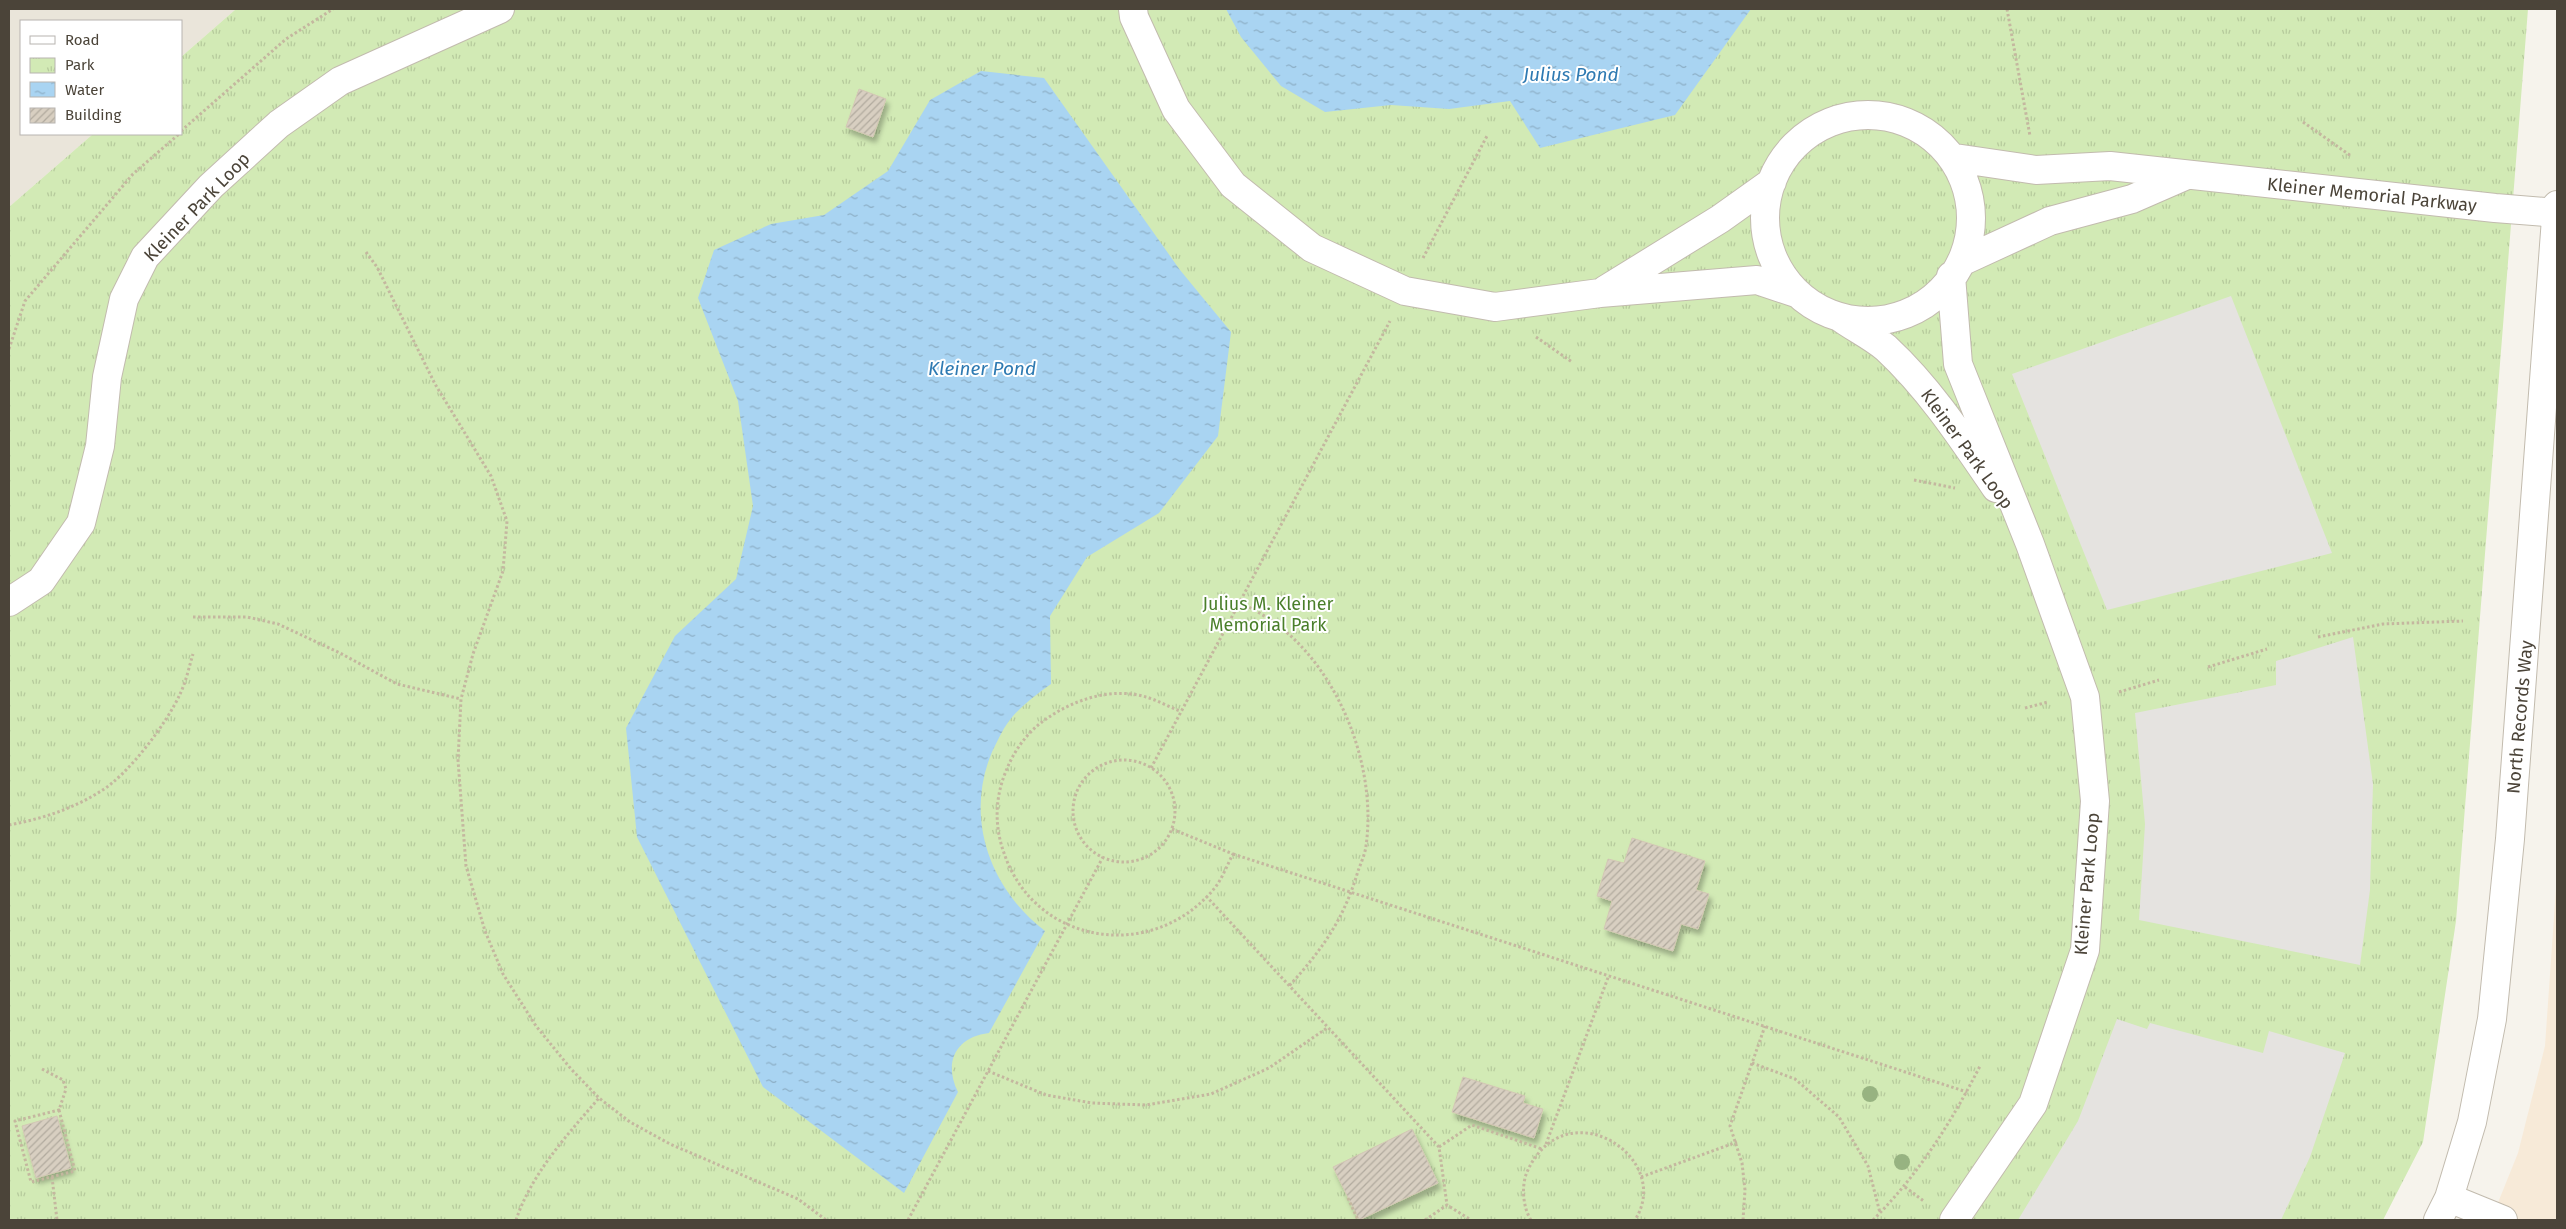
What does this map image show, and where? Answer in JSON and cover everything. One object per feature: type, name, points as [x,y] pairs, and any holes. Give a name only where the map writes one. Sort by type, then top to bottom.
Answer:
[{"type":"street","name":"Kleiner Park Loop","points":[[9,602],[41,581],[81,523],[100,446],[107,377],[124,299],[146,257],[238,161],[279,124],[332,86],[416,45],[500,9]]},
{"type":"street","points":[[1133,9],[1134,17],[1176,109],[1233,185],[1312,248],[1405,291],[1495,307],[1600,293],[1757,280],[1796,293]]},
{"type":"street","points":[[1796,293],[1767,247],[1764,202],[1782,157],[1820,125],[1866,114],[1914,124],[1955,158],[1972,200],[1968,250],[1939,294],[1914,311],[1888,321],[1840,317]]},
{"type":"street","name":"Kleiner Memorial Parkway","points":[[1955,158],[2036,170],[2110,166],[2495,208],[2557,213]]},
{"type":"street","points":[[1956,269],[2050,221],[2132,199],[2188,174]]},
{"type":"street","points":[[1600,293],[1713,224],[1772,182]]},
{"type":"street","name":"North Records Way","points":[[2443,1209],[2472,1122],[2492,1019],[2512,810],[2557,205]]},
{"type":"street","name":"Kleiner Park Loop","points":[[1954,1220],[2033,1104],[2084,950],[2095,802],[2085,696],[2030,544],[1958,364],[1956,269]]},
{"type":"street","name":"Kleiner Park Loop","points":[[1796,293],[1840,317],[1884,347],[1922,385],[1955,427],[2022,527]]},
{"type":"street","points":[[2443,1209],[2503,1220]]},
{"type":"path","points":[[182,131],[286,39],[333,9]]},
{"type":"path","points":[[2007,9],[2031,137]]},
{"type":"path","points":[[2303,122],[2354,158]]},
{"type":"path","points":[[1420,263],[1488,134]]},
{"type":"path","points":[[9,349],[25,301],[133,174],[178,135]]},
{"type":"path","points":[[366,252],[377,267],[435,384],[491,476],[507,521],[504,571],[473,654],[461,699],[458,760],[466,866],[485,931],[503,974],[536,1026],[599,1098],[630,1122],[670,1144],[798,1199],[826,1220]]},
{"type":"path","points":[[1151,768],[1390,320]]},
{"type":"path","points":[[1914,480],[1962,490]]},
{"type":"path","points":[[1241,602],[1280,626],[1311,657],[1339,699],[1358,746],[1366,794],[1366,846],[1352,892],[1337,924],[1318,954],[1288,986]]},
{"type":"path","points":[[194,617],[247,617],[278,624],[340,653],[397,684],[461,699]]},
{"type":"path","points":[[2318,636],[2384,624],[2462,621]]},
{"type":"path","points":[[2208,668],[2267,649]]},
{"type":"path","points":[[9,825],[32,820],[73,806],[103,790],[136,759],[160,728],[180,694],[193,654]]},
{"type":"path","points":[[2115,693],[2159,680]]},
{"type":"path","points":[[1180,711],[1144,696],[1105,694],[1067,705],[1034,726],[1010,758],[998,795],[998,834],[1010,872],[1034,903],[1067,925],[1106,936],[1147,933],[1184,917],[1214,890],[1233,854]]},
{"type":"path","points":[[2025,708],[2048,702]]},
{"type":"path","points":[[1119,760],[1136,761],[1151,768],[1164,779],[1172,794],[1175,812],[1172,829],[1164,843],[1152,854],[1136,861],[1119,862],[1103,858],[1089,848],[1079,835],[1073,819],[1074,803],[1079,787],[1089,774],[1103,765],[1119,760]]},
{"type":"path","points":[[1172,829],[1233,854],[1967,1092]]},
{"type":"path","points":[[908,1220],[1103,858]]},
{"type":"path","points":[[1206,896],[1439,1147],[1446,1205]]},
{"type":"path","points":[[1546,1145],[1609,975]]},
{"type":"path","points":[[1742,1220],[1745,1190],[1742,1163],[1737,1142],[1730,1126],[1765,1026]]},
{"type":"path","points":[[988,1071],[1046,1095],[1092,1103],[1146,1105],[1211,1094],[1269,1068],[1327,1028]]},
{"type":"path","points":[[1752,1063],[1795,1078],[1840,1116],[1868,1166],[1880,1213]]},
{"type":"path","points":[[1873,1220],[1905,1186],[1938,1141],[1980,1066]]},
{"type":"path","points":[[42,1069],[63,1080],[66,1089],[59,1110],[75,1170],[31,1182],[15,1121],[59,1110]]},
{"type":"path","points":[[516,1220],[522,1202],[548,1160],[599,1098]]},
{"type":"path","points":[[1439,1147],[1472,1125],[1542,1149]]},
{"type":"path","points":[[1531,1220],[1524,1197],[1525,1178],[1533,1159],[1546,1145],[1564,1135],[1582,1132],[1602,1135],[1619,1144],[1632,1159],[1641,1177],[1642,1197],[1635,1220]]},
{"type":"path","points":[[1641,1177],[1737,1142]]},
{"type":"path","points":[[52,1177],[56,1220]]},
{"type":"path","points":[[1905,1186],[1927,1204]]},
{"type":"path","points":[[1348,1198],[1358,1220]]},
{"type":"path","points":[[1425,1220],[1446,1205]]},
{"type":"path","points":[[1446,1205],[1471,1220]]},
{"type":"shaded area","points":[[9,9],[236,9],[182,56],[182,20],[20,20],[20,135],[92,135],[9,207]]},
{"type":"shaded area","points":[[2231,296],[2332,553],[2107,610],[2012,374]]},
{"type":"shaded area","points":[[2353,637],[2373,784],[2370,890],[2360,965],[2139,920],[2145,824],[2135,713],[2276,685],[2276,661]]},
{"type":"shaded area","points":[[2557,874],[2557,1220],[2491,1220],[2518,1153],[2545,1046]]},
{"type":"shaded area","points":[[2117,1019],[2147,1029],[2150,1023],[2263,1053],[2269,1031],[2345,1053],[2310,1157],[2281,1220],[2018,1220],[2078,1121]]},
{"type":"green space","name":"Julius M. Kleiner Memorial Park","points":[[236,9],[2528,9],[2456,921],[2423,1142],[2383,1220],[9,1220],[9,207],[92,135],[182,135],[182,56]]},
{"type":"water","name":"Julius Pond","points":[[1226,9],[1751,9],[1675,115],[1540,148],[1510,101],[1449,109],[1391,105],[1325,112],[1281,86],[1241,37]]},
{"type":"water","name":"Kleiner Pond","points":[[981,71],[1044,78],[1180,270],[1231,332],[1218,436],[1159,513],[1087,557],[1050,616],[1051,684],[1013,716],[992,752],[984,777],[981,802],[982,827],[987,850],[997,873],[1010,895],[1026,914],[1045,931],[989,1033],[978,1035],[968,1040],[955,1053],[952,1071],[958,1092],[904,1193],[763,1087],[637,837],[626,728],[675,636],[736,579],[753,506],[738,401],[698,298],[714,250],[771,224],[824,215],[888,171],[930,100]]},
{"type":"building","points":[[859,89],[886,99],[873,137],[846,127]]},
{"type":"building","points":[[1632,838],[1705,861],[1696,890],[1709,894],[1698,929],[1681,924],[1673,951],[1604,929],[1612,901],[1597,896],[1608,859],[1624,863]]},
{"type":"building","points":[[1463,1077],[1525,1096],[1523,1103],[1543,1109],[1534,1138],[1452,1112]]},
{"type":"building","points":[[57,1116],[71,1168],[36,1178],[22,1126]]},
{"type":"building","points":[[1412,1129],[1438,1183],[1359,1220],[1333,1167]]}]
